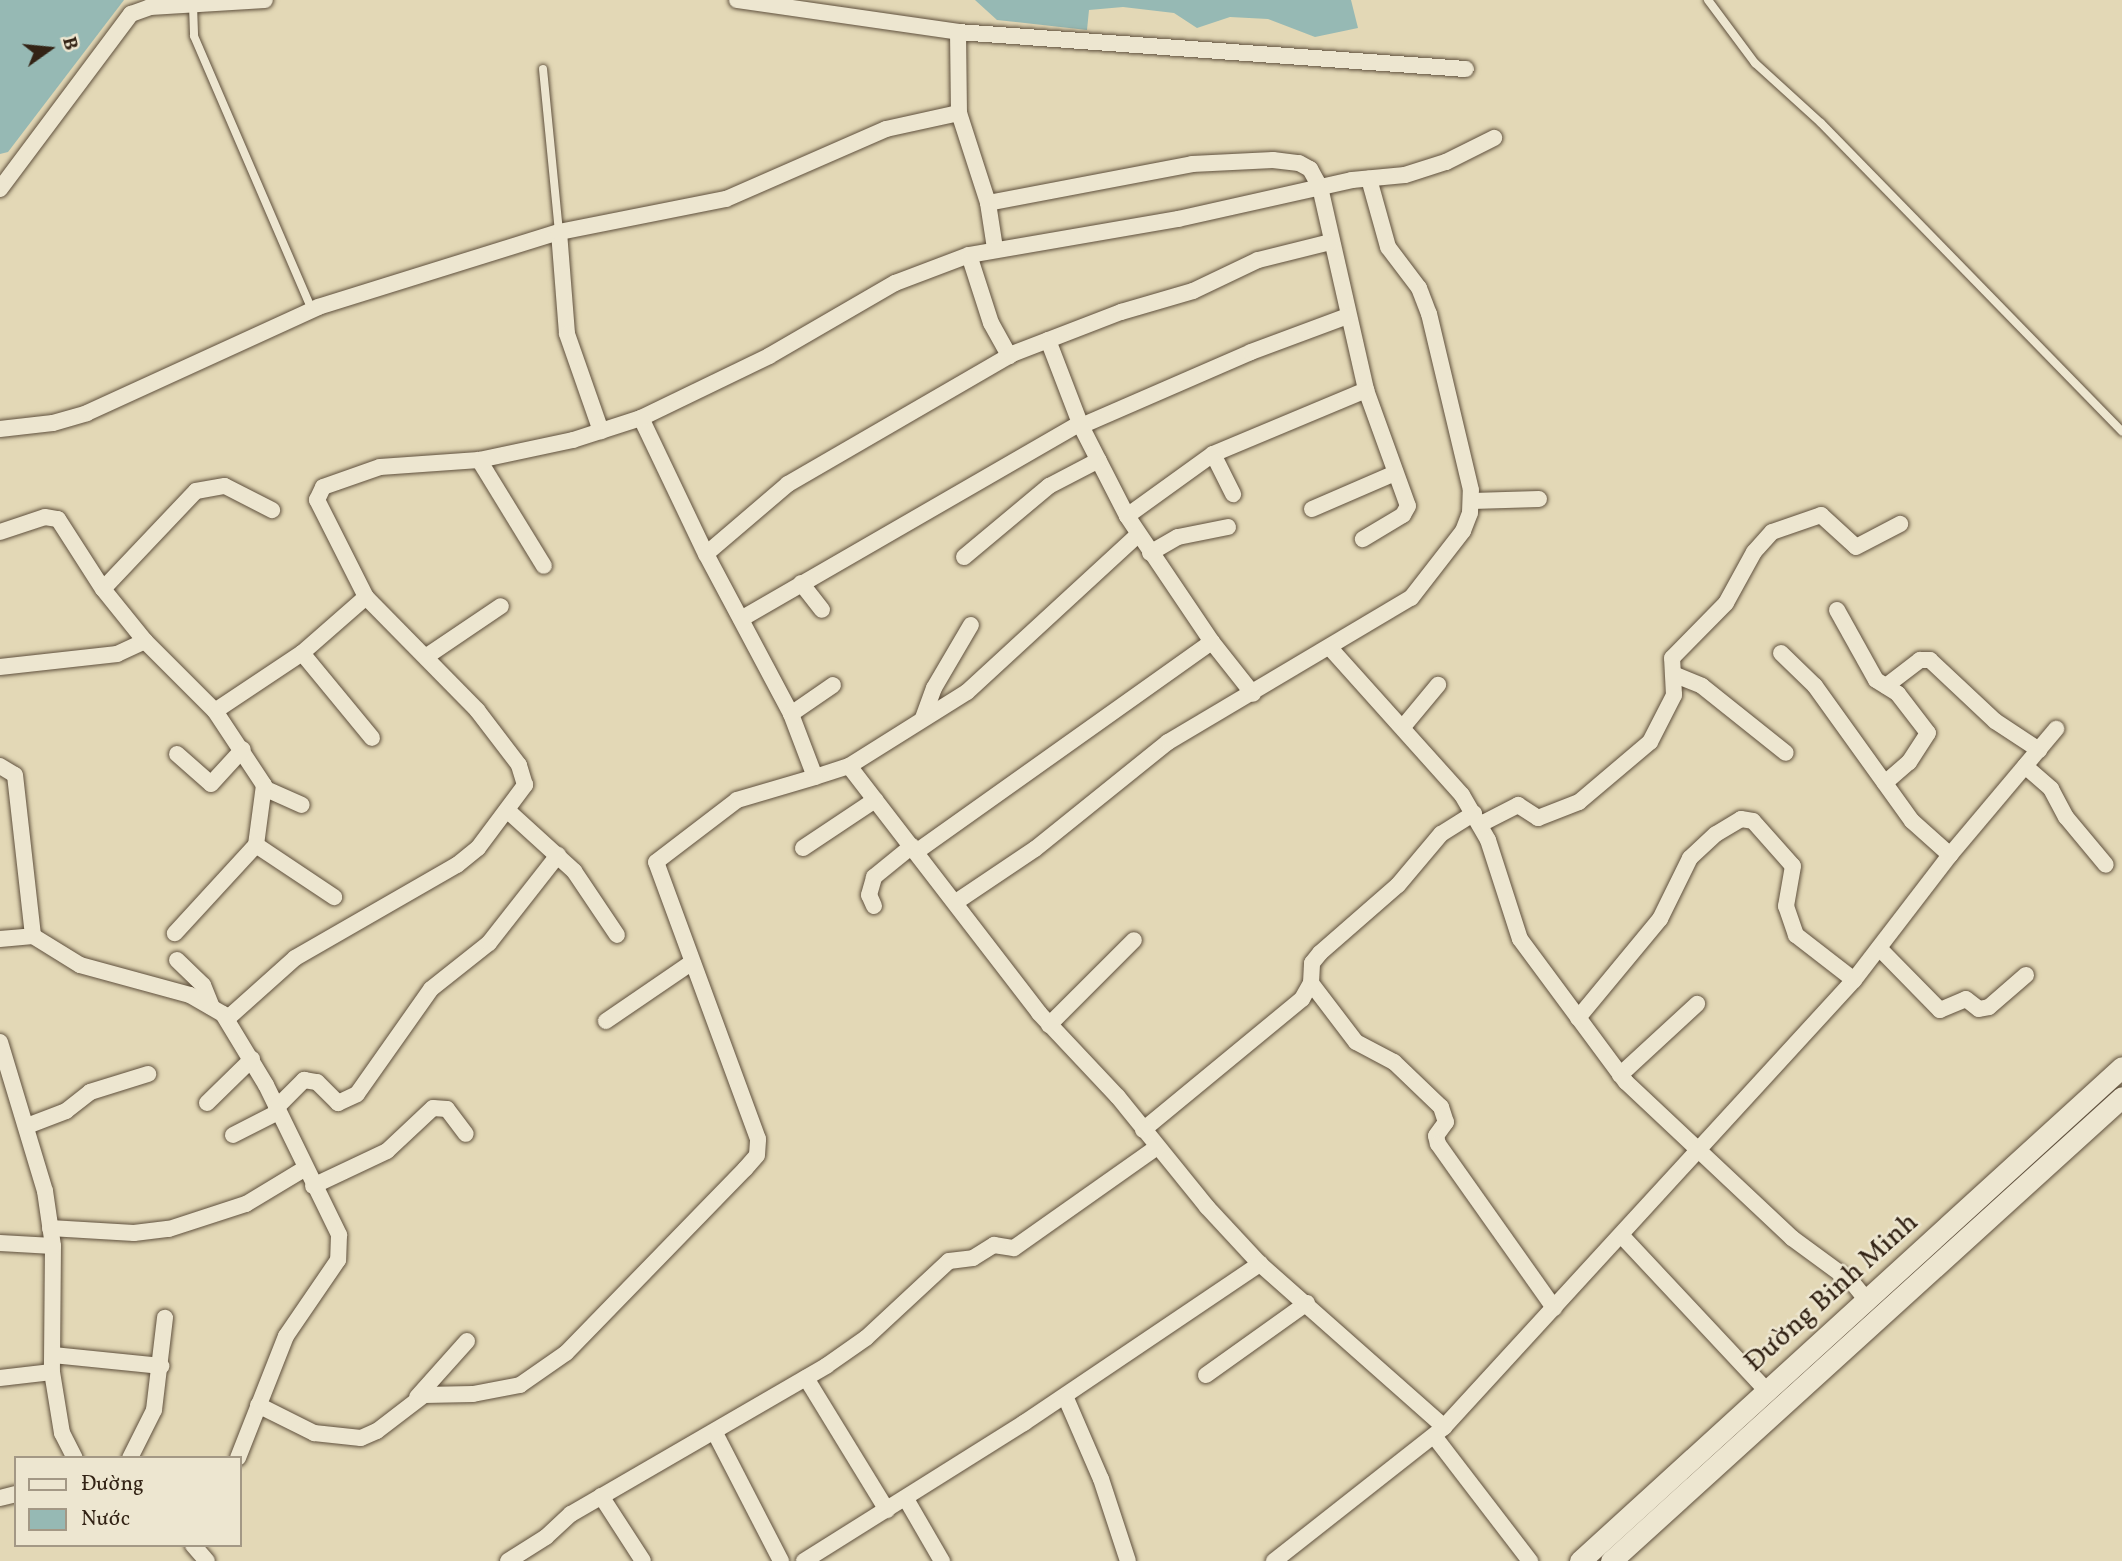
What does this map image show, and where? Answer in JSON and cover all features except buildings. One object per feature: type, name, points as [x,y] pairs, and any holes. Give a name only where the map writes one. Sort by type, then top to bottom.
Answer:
[{"type":"main road","name":"Đường Binh Minh","points":[[1614,1560],[1844,1333],[1866,1299],[2122,1067]]},
{"type":"main road","name":"Đường Binh Minh","points":[[1580,1561],[1766,1390],[1844,1333],[2122,1097]]},
{"type":"street","points":[[0,189],[131,14],[150,7],[265,0]]},
{"type":"street","points":[[737,0],[958,32],[1466,69]]},
{"type":"street","points":[[958,32],[960,113],[988,203],[995,248]]},
{"type":"street","points":[[0,429],[53,424],[87,413],[312,310],[559,232],[726,199],[886,129],[960,113]]},
{"type":"street","points":[[228,1018],[295,958],[457,865],[478,848],[525,785],[519,765],[427,656],[366,597],[317,500],[323,487],[380,467],[479,460],[601,431],[641,418],[769,356],[895,283],[969,254],[1178,219],[1320,187],[1423,171],[1494,138]]},
{"type":"street","points":[[988,203],[1192,164],[1299,163],[1310,169],[1320,187],[1330,242],[1366,390],[1407,510],[1363,539]]},
{"type":"street","points":[[956,902],[1035,849],[1168,742],[1331,649],[1418,592],[1463,531],[1472,501],[1429,314],[1419,288],[1388,247],[1369,179]]},
{"type":"street","points":[[559,232],[567,334],[601,431]]},
{"type":"street","points":[[706,554],[788,484],[1009,356],[1121,312],[1193,291],[1258,260],[1330,242]]},
{"type":"street","points":[[969,254],[991,323],[1009,356]]},
{"type":"street","points":[[741,619],[1081,424],[1251,352],[1348,316]]},
{"type":"street","points":[[1048,340],[1081,424],[1127,516],[1212,642],[1252,694]]},
{"type":"street","points":[[1127,516],[1213,454],[1366,390]]},
{"type":"street","points":[[641,418],[706,554],[791,714],[815,777]]},
{"type":"street","points":[[1213,454],[1233,494]]},
{"type":"street","points":[[479,460],[544,566]]},
{"type":"street","points":[[964,557],[1049,486],[1099,460]]},
{"type":"street","points":[[1312,509],[1395,473]]},
{"type":"street","points":[[103,589],[196,491],[225,486],[272,510]]},
{"type":"street","points":[[1472,501],[1539,499]]},
{"type":"street","points":[[1143,1130],[1282,1018],[1311,983],[1312,963],[1320,953],[1398,885],[1441,834],[1477,818],[1518,805],[1533,817],[1544,818],[1579,802],[1609,779],[1657,731],[1674,695],[1676,652],[1726,603],[1754,552],[1772,532],[1821,515],[1856,547],[1900,524]]},
{"type":"street","points":[[0,532],[45,517],[58,519],[103,589],[145,641],[215,711],[243,749],[266,789],[302,805]]},
{"type":"street","points":[[1150,553],[1178,537],[1228,527]]},
{"type":"street","points":[[416,1397],[491,1392],[537,1376],[565,1353],[757,1156],[758,1139],[657,874],[657,858],[737,800],[849,766],[967,692],[1139,535]]},
{"type":"street","points":[[801,583],[822,610]]},
{"type":"street","points":[[215,711],[302,653],[366,597]]},
{"type":"street","points":[[427,656],[501,606]]},
{"type":"street","points":[[1837,610],[1876,680],[1886,686],[1928,733],[1909,762],[1885,783]]},
{"type":"street","points":[[923,718],[934,688],[971,625]]},
{"type":"street","points":[[0,667],[117,654],[145,641]]},
{"type":"street","points":[[874,906],[869,895],[874,877],[1212,642]]},
{"type":"street","points":[[1331,649],[1403,727],[1477,818],[1520,939],[1620,1075],[1697,1153],[1866,1299]]},
{"type":"street","points":[[302,653],[372,738]]},
{"type":"street","points":[[1781,653],[1815,686],[1912,821],[1950,855]]},
{"type":"street","points":[[1886,686],[1920,660],[1930,660],[1996,721],[2039,750]]},
{"type":"street","points":[[1673,674],[1702,686],[1786,753]]},
{"type":"street","points":[[791,714],[832,685]]},
{"type":"street","points":[[1403,727],[1438,685]]},
{"type":"street","points":[[1274,1561],[1439,1432],[1854,980],[1950,855],[2056,729]]},
{"type":"street","points":[[177,754],[211,784],[243,749]]},
{"type":"street","points":[[0,766],[15,775],[33,936]]},
{"type":"street","points":[[849,766],[1049,1025],[1260,1264],[1307,1303],[1439,1432],[1530,1561]]},
{"type":"street","points":[[2025,766],[2051,789],[2066,817],[2106,865]]},
{"type":"street","points":[[175,933],[257,842],[266,789]]},
{"type":"street","points":[[803,848],[875,800]]},
{"type":"street","points":[[507,810],[558,855],[583,883],[617,935]]},
{"type":"street","points":[[1578,1018],[1660,919],[1690,858],[1716,834],[1741,819],[1753,821],[1793,866],[1786,906],[1796,935],[1854,980]]},
{"type":"street","points":[[257,842],[290,860]]},
{"type":"street","points":[[257,842],[334,897]]},
{"type":"street","points":[[233,1135],[277,1110],[304,1080],[317,1082],[338,1103],[357,1094],[431,989],[489,943],[558,855]]},
{"type":"street","points":[[0,939],[33,936],[80,965],[190,995],[228,1018],[339,1235],[338,1260],[286,1336],[239,1456]]},
{"type":"street","points":[[1049,1025],[1134,940]]},
{"type":"street","points":[[1879,947],[1940,1010],[1966,999],[1979,1009],[1989,1007],[2026,975]]},
{"type":"street","points":[[177,960],[203,985],[212,1007]]},
{"type":"street","points":[[606,1021],[691,963]]},
{"type":"street","points":[[1311,983],[1356,1042],[1394,1062],[1441,1107],[1446,1122],[1436,1136],[1438,1144],[1554,1308]]},
{"type":"street","points":[[1620,1075],[1697,1004]]},
{"type":"street","points":[[0,1042],[27,1126],[50,1228],[53,1246],[52,1363],[62,1433],[74,1456]]},
{"type":"street","points":[[207,1103],[251,1059]]},
{"type":"street","points":[[27,1126],[66,1111],[90,1092],[148,1074]]},
{"type":"street","points":[[313,1186],[387,1152],[433,1108],[447,1109],[466,1134]]},
{"type":"street","points":[[508,1561],[601,1496],[715,1433],[866,1338],[949,1261],[973,1258],[994,1245],[1014,1248],[1157,1147]]},
{"type":"street","points":[[50,1228],[134,1233],[169,1229],[246,1204],[303,1169]]},
{"type":"street","points":[[1621,1234],[1766,1390]]},
{"type":"street","points":[[0,1243],[53,1246]]},
{"type":"street","points":[[804,1561],[1065,1396],[1260,1264]]},
{"type":"street","points":[[1206,1375],[1307,1303]]},
{"type":"street","points":[[131,1456],[154,1410],[161,1366],[164,1318]]},
{"type":"street","points":[[258,1405],[314,1433],[362,1438],[377,1431],[416,1397],[467,1341]]},
{"type":"street","points":[[0,1378],[52,1363],[161,1366]]},
{"type":"street","points":[[806,1378],[887,1510]]},
{"type":"street","points":[[1065,1396],[1091,1455],[1128,1561]]},
{"type":"street","points":[[715,1433],[781,1561]]},
{"type":"street","points":[[601,1496],[643,1561]]},
{"type":"street","points":[[906,1499],[942,1561]]},
{"type":"street","points":[[195,1547],[209,1561]]},
{"type":"lane","points":[[1708,0],[1755,63],[1821,123],[2122,431]]},
{"type":"lane","points":[[193,5],[194,36],[312,310]]},
{"type":"lane","points":[[543,69],[559,232]]},
{"type":"water","points":[[0,0],[124,0],[8,152],[0,154]]},
{"type":"water","points":[[975,0],[1351,0],[1358,28],[1315,37],[1268,19],[1230,17],[1197,28],[1174,13],[1123,7],[1089,10],[1087,30],[997,20]]}]
